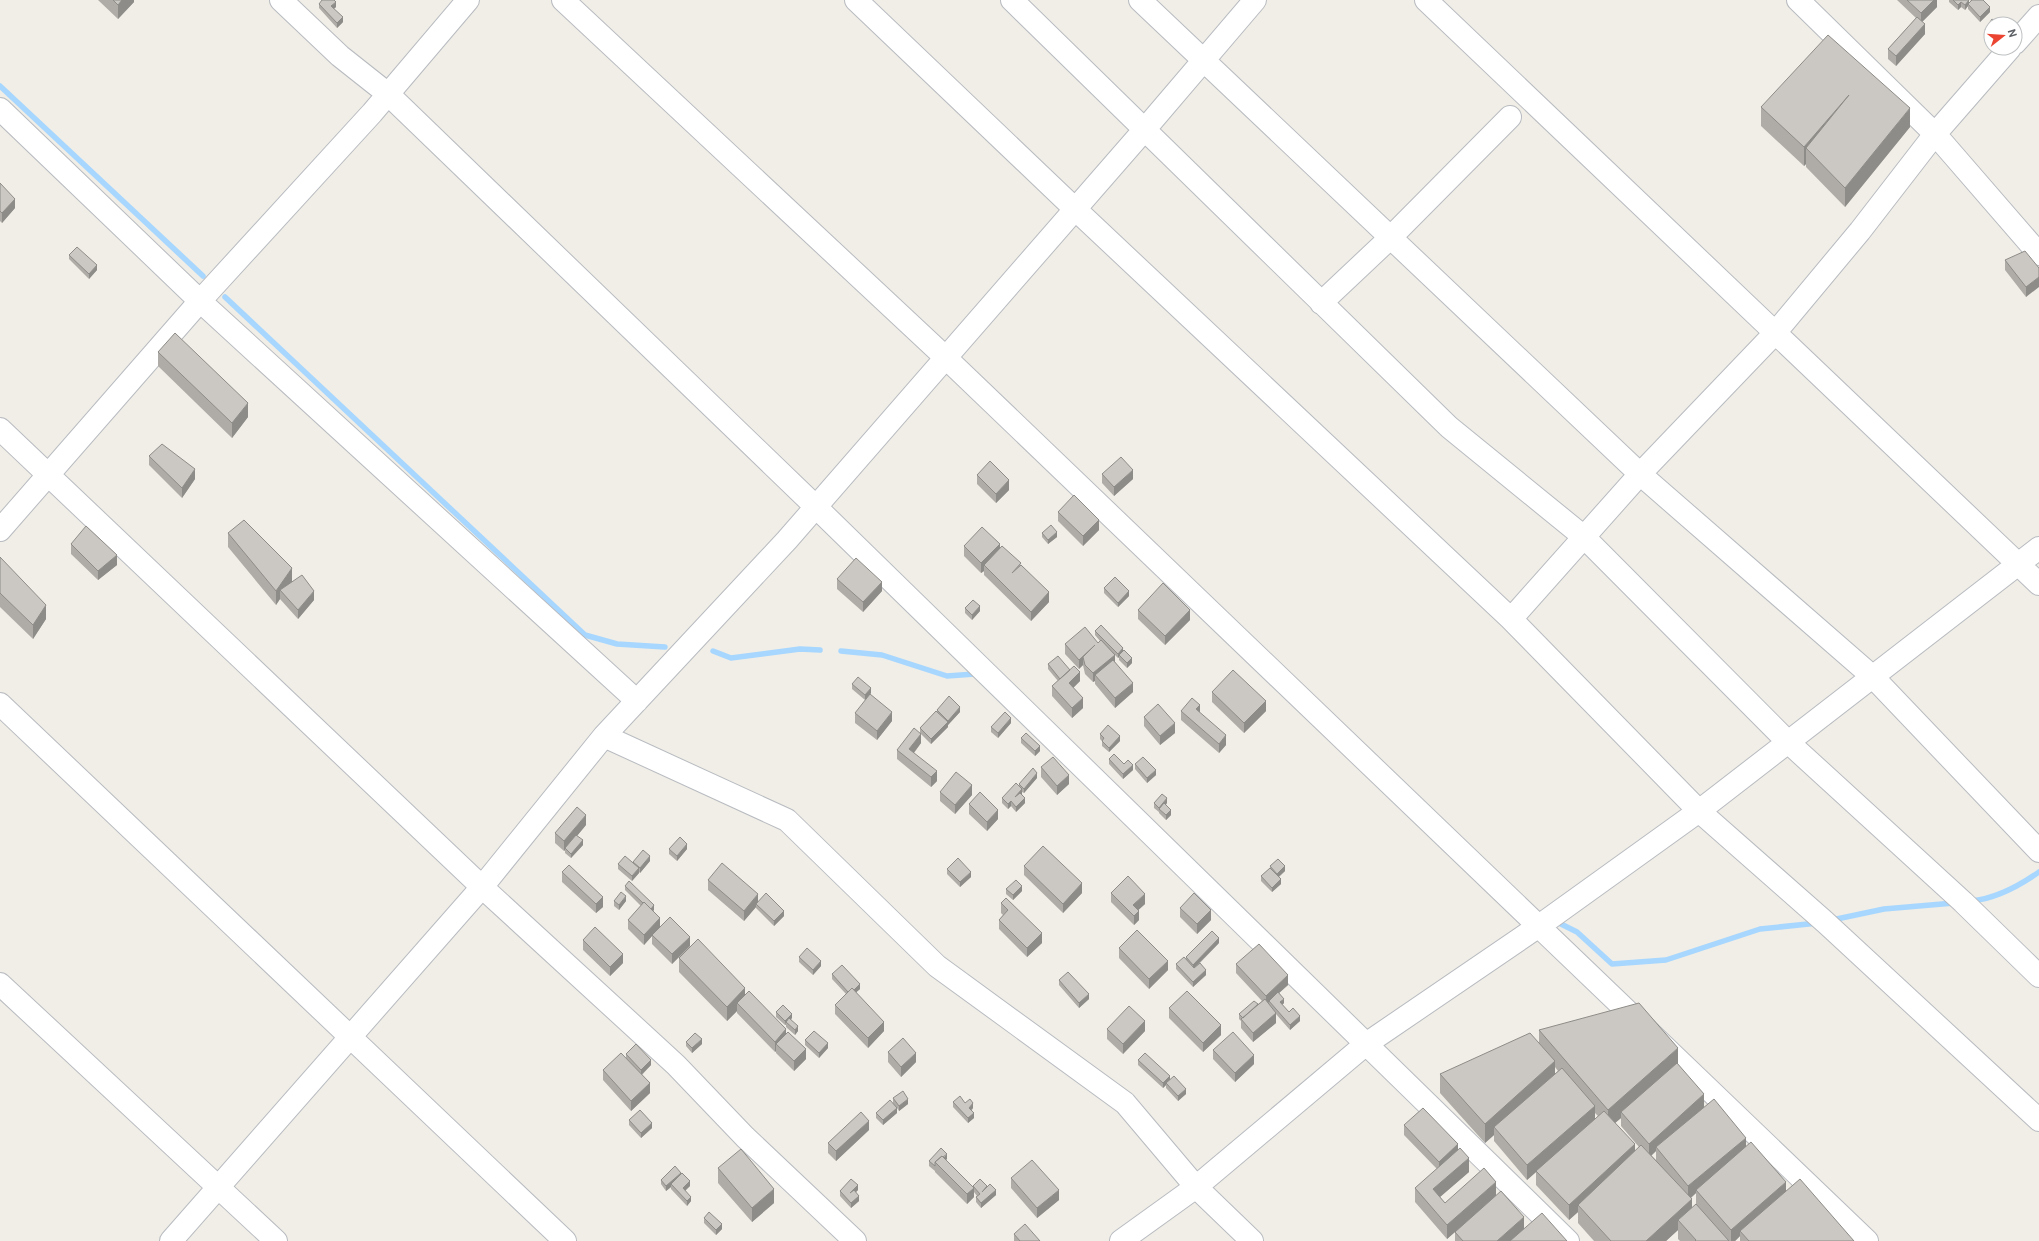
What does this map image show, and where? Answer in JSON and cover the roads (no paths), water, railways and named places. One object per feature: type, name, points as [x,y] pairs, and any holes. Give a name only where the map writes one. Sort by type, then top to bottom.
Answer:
[{"type":"street","points":[[281,0],[340,56],[388,94],[816,507],[1568,1241]]},
{"type":"street","points":[[0,530],[200,301],[388,94],[468,0]]},
{"type":"street","points":[[562,0],[946,357],[1867,1241]]},
{"type":"street","points":[[856,0],[1074,208],[1511,619],[1699,811],[1825,922],[2039,1120]]},
{"type":"street","points":[[1012,0],[1145,128],[1321,303],[1449,427],[1584,537],[1788,742],[1963,902],[2039,976]]},
{"type":"street","points":[[1140,0],[1640,474],[1873,677],[2039,851]]},
{"type":"street","points":[[171,1241],[482,887],[604,736],[816,507],[1255,0]]},
{"type":"street","points":[[1426,0],[2039,584]]},
{"type":"street","points":[[1798,0],[1935,134],[2039,254]]},
{"type":"street","points":[[2023,34],[2039,16]]},
{"type":"street","points":[[1511,619],[1640,474],[1775,333],[1860,231],[1935,134],[2003,56]]},
{"type":"street","points":[[0,109],[200,301],[637,701]]},
{"type":"street","points":[[1321,303],[1390,238],[1510,117]]},
{"type":"street","points":[[0,429],[482,887],[676,1065],[745,1137],[855,1241]]},
{"type":"street","points":[[1121,1241],[1196,1187],[1366,1044],[1539,926],[1699,811],[2039,548]]},
{"type":"street","points":[[0,704],[565,1241]]},
{"type":"street","points":[[604,736],[787,820],[937,966],[1125,1103],[1196,1187],[1252,1241]]},
{"type":"street","points":[[0,984],[276,1241]]},
{"type":"waterway","points":[[0,86],[203,276]]},
{"type":"waterway","points":[[225,297],[585,635],[617,644],[665,647]]},
{"type":"waterway","points":[[713,651],[731,658],[800,649],[820,650]]},
{"type":"waterway","points":[[841,651],[882,655],[947,676],[975,674]]},
{"type":"waterway","points":[[1971,901],[1998,895],[2039,872]]},
{"type":"waterway","points":[[1832,920],[1884,909],[1954,903]]},
{"type":"waterway","points":[[1555,921],[1577,932],[1612,964],[1666,960],[1760,929],[1818,923]]}]
